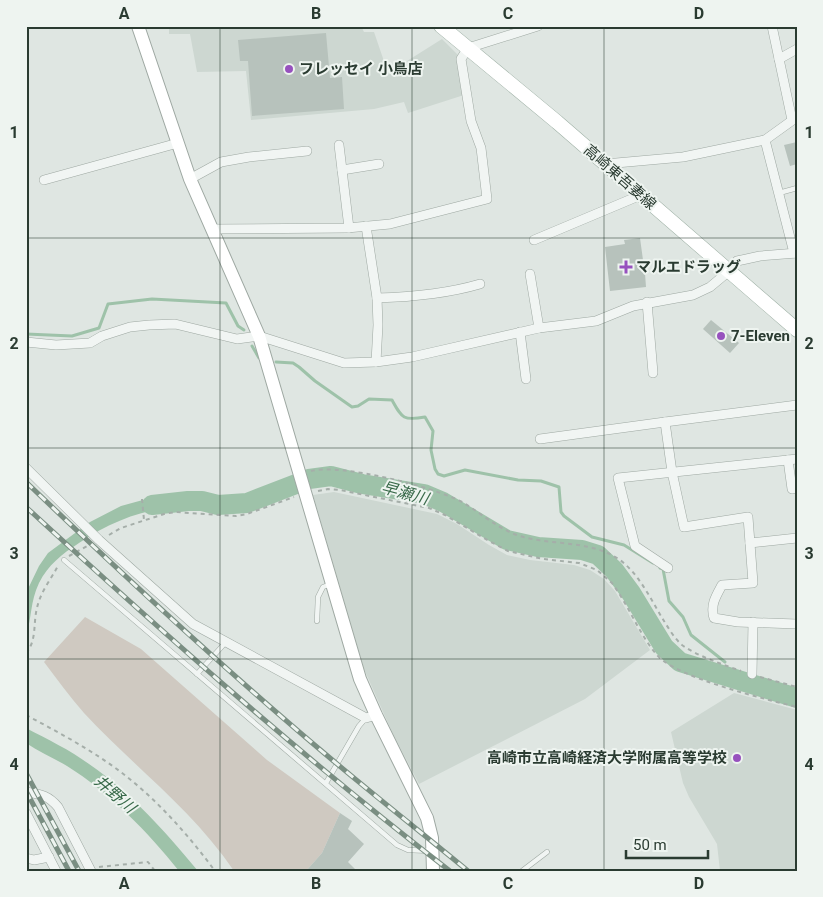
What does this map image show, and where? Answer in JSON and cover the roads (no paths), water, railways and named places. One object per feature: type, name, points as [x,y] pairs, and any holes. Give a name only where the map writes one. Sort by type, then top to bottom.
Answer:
[{"type":"main road","name":"高崎東吾妻線","points":[[442,26],[797,330]]},
{"type":"street","points":[[138,26],[190,179],[259,336],[371,716],[427,818],[434,851],[433,871]]},
{"type":"street","points":[[212,229],[349,228],[390,224],[487,199],[481,148],[471,121],[460,59],[468,48],[538,26]]},
{"type":"street","points":[[605,164],[683,157],[765,140],[795,118],[772,26]]},
{"type":"street","points":[[779,59],[797,49]]},
{"type":"street","points":[[26,342],[56,345],[90,343],[130,327],[149,324],[175,324],[237,339],[259,336],[344,363],[376,362],[412,357],[539,328],[596,321],[633,306],[693,295],[710,288],[737,261],[760,256],[795,253],[765,140]]},
{"type":"street","points":[[44,180],[178,143]]},
{"type":"street","points":[[339,145],[349,228]]},
{"type":"street","points":[[190,179],[221,162],[307,151]]},
{"type":"street","points":[[342,170],[379,164]]},
{"type":"street","points":[[534,240],[641,195]]},
{"type":"street","points":[[366,226],[377,298],[376,362]]},
{"type":"street","points":[[530,274],[539,328]]},
{"type":"street","points":[[377,298],[408,297],[456,291],[480,284]]},
{"type":"street","points":[[648,302],[653,373]]},
{"type":"street","points":[[520,332],[526,379]]},
{"type":"street","points":[[540,439],[797,405]]},
{"type":"street","points":[[665,422],[672,472],[684,527],[748,517],[753,583],[722,585],[714,600],[712,611],[714,618],[720,620],[797,624]]},
{"type":"street","points":[[668,568],[635,546],[618,478],[792,460],[792,489],[797,488]]},
{"type":"street","points":[[26,468],[83,525],[193,624],[371,716]]},
{"type":"street","points":[[750,543],[797,538]]},
{"type":"street","points":[[752,622],[752,674]]},
{"type":"street","points":[[26,792],[45,795],[58,807],[90,870]]},
{"type":"street","points":[[26,813],[56,871]]},
{"type":"street","points":[[26,858],[34,860],[49,857]]},
{"type":"lane","points":[[778,193],[797,188]]},
{"type":"lane","points":[[64,560],[397,845],[408,850],[434,851]]},
{"type":"lane","points":[[316,621],[318,597],[324,587],[332,584]]},
{"type":"lane","points":[[197,674],[226,642]]},
{"type":"lane","points":[[326,783],[359,726],[371,716]]},
{"type":"lane","points":[[522,871],[547,852]]},
{"type":"water","points":[[180,493],[178,506],[139,514],[114,523],[67,551],[56,560],[36,590],[26,635],[26,593],[39,566],[48,553],[90,522],[121,506],[161,495]]},
{"type":"water","name":"井野川","points":[[26,728],[74,754],[119,787],[161,828],[198,871],[179,871],[141,827],[98,788],[67,766],[26,743]]},
{"type":"waterway","points":[[26,334],[72,336],[99,328],[108,304],[152,299],[226,303],[238,326],[244,330]]},
{"type":"waterway","points":[[252,346],[259,358]]},
{"type":"waterway","points":[[276,362],[293,363],[352,407],[358,406],[369,399],[392,400],[404,417],[412,419],[425,417],[433,431],[431,450],[438,474],[444,476],[465,470],[518,480],[541,481],[559,487],[561,512],[564,516],[592,537],[624,545],[653,563]]},
{"type":"waterway","name":"早瀬川","points":[[152,505],[188,501],[202,501],[218,505],[247,503],[309,479],[331,476],[362,484],[424,494],[443,502],[507,540],[538,547],[582,550],[598,555],[614,570],[631,593],[664,647],[680,662],[797,698]]},
{"type":"waterway","points":[[660,568],[663,569],[669,601],[683,617],[691,635],[725,662]]},
{"type":"waterway","name":"早瀬川","points":[[730,678],[731,671]]},
{"type":"railway","points":[[26,482],[138,588],[252,691],[468,871]]},
{"type":"railway","points":[[26,507],[234,694],[341,784],[450,871]]},
{"type":"railway","points":[[26,773],[79,871]]},
{"type":"railway","points":[[26,791],[69,871]]},
{"type":"place","name":"フレッセイ 小鳥店","points":[[289,69]]},
{"type":"place","name":"マルエドラッグ","points":[[626,267]]},
{"type":"place","name":"7-Eleven","points":[[721,336]]},
{"type":"place","name":"高崎市立高崎経済大学附属高等学校","points":[[737,758]]}]
